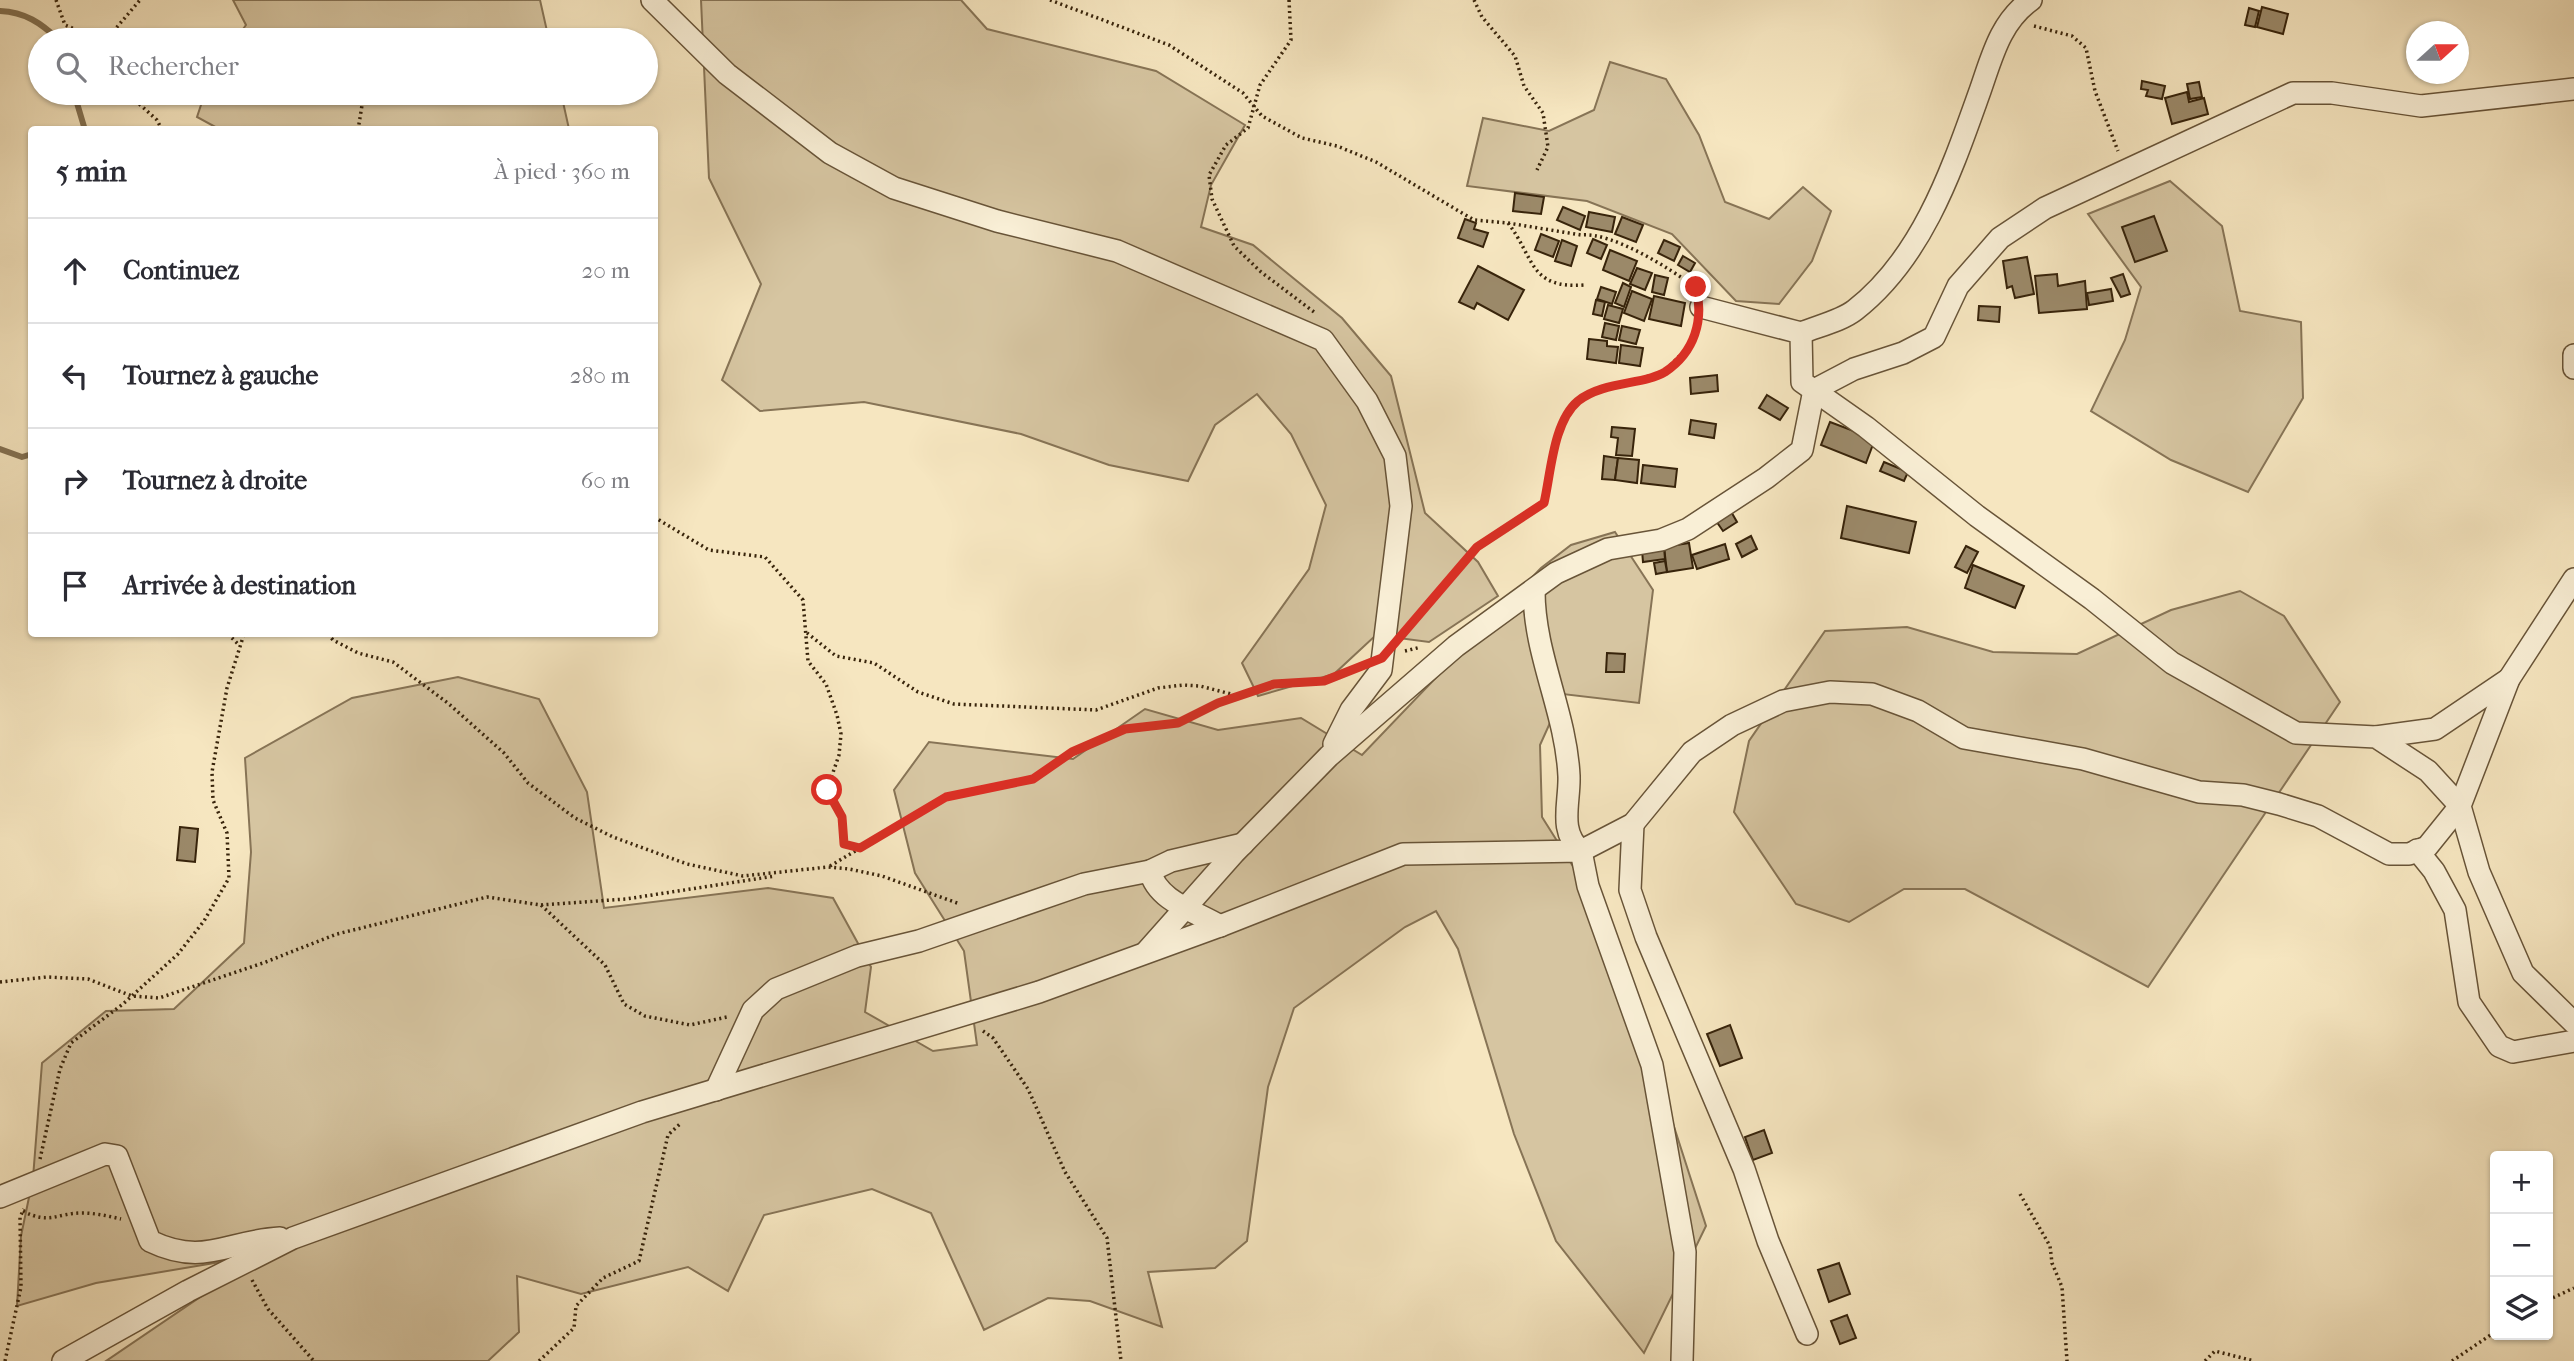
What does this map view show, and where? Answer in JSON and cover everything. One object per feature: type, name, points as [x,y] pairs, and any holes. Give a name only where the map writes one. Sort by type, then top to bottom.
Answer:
[{"type":"street","points":[[652,0],[726,74],[830,153],[894,188],[997,221],[1116,251],[1323,340],[1367,401],[1395,456],[1401,506],[1381,670],[1351,710],[1329,756]]},
{"type":"street","points":[[1701,307],[1801,333],[1853,311],[1894,272],[1931,214],[1953,163],[2001,32],[2031,0]]},
{"type":"street","points":[[1814,390],[1854,369],[1903,353],[1934,337],[1958,286],[2000,238],[2045,208],[2292,93],[2332,93],[2421,106],[2574,89]]},
{"type":"street","points":[[1801,333],[1802,382],[1866,427],[1977,516],[2092,599],[2172,663],[2296,733],[2376,737],[2435,729],[2510,679]]},
{"type":"street","points":[[2574,355],[2574,368]]},
{"type":"street","points":[[1146,953],[1243,844],[1329,756],[1456,646],[1556,573],[1608,549],[1661,540],[1688,529],[1766,478],[1802,450],[1814,390]]},
{"type":"street","points":[[63,1361],[293,1238],[642,1112],[1039,992],[1220,926],[1403,854],[1581,851],[1633,824],[1692,752],[1732,725],[1783,701],[1830,692],[1872,694],[1918,711],[1964,738],[2083,759],[2199,792],[2243,795],[2279,804],[2318,816],[2389,854],[2427,847],[2460,806],[2510,679],[2574,579]]},
{"type":"street","points":[[1534,591],[1534,615],[1549,684],[1561,717],[1567,757],[1567,832],[1570,841],[1581,851],[1588,886],[1652,1065],[1685,1252],[1682,1361]]},
{"type":"street","points":[[2376,737],[2428,771],[2460,806],[2479,872],[2523,973],[2574,1023]]},
{"type":"street","points":[[1633,824],[1630,890],[1646,937],[1744,1169],[1768,1241],[1807,1334]]},
{"type":"street","points":[[716,1090],[735,1043],[761,1000],[776,989],[857,956],[919,941],[1084,884],[1150,871],[1171,861],[1243,844]]},
{"type":"street","points":[[2417,850],[2434,871],[2455,910],[2462,941],[2464,985],[2469,1002],[2499,1046],[2513,1052],[2574,1041]]},
{"type":"street","points":[[1150,871],[1153,881],[1166,898],[1187,906],[1220,926]]},
{"type":"street","points":[[8,1202],[38,1180],[105,1154],[117,1156],[150,1241],[172,1252],[194,1255],[260,1240],[293,1238]]},
{"type":"path","points":[[56,0],[62,8],[65,25],[73,28]]},
{"type":"path","points":[[114,28],[136,8],[140,0]]},
{"type":"path","points":[[1051,0],[1168,45],[1243,93],[1262,116],[1302,138],[1337,146],[1376,162],[1474,220],[1581,235],[1592,234],[1615,243],[1696,287],[1701,307],[1696,339],[1664,372],[1605,388],[1577,402],[1561,428],[1544,503],[1477,547],[1382,658]]},
{"type":"path","points":[[1289,0],[1291,40],[1260,85],[1248,128],[1226,145],[1209,175],[1212,199],[1224,229],[1242,256],[1318,317]]},
{"type":"path","points":[[1474,0],[1482,17],[1516,56],[1524,86],[1542,113],[1548,147],[1538,170]]},
{"type":"path","points":[[2010,21],[2072,36],[2086,48],[2095,91],[2117,151],[2124,153]]},
{"type":"path","points":[[140,105],[160,126]]},
{"type":"path","points":[[359,126],[362,105]]},
{"type":"path","points":[[1508,223],[1521,240],[1530,263],[1545,280],[1564,286],[1584,285]]},
{"type":"path","points":[[658,519],[709,550],[765,557],[803,600],[808,661],[825,684],[841,734],[839,755],[827,790],[842,817],[844,844],[860,848]]},
{"type":"path","points":[[807,633],[836,656],[874,663],[918,692],[954,704],[1096,710],[1158,688],[1184,685],[1200,686],[1237,696]]},
{"type":"path","points":[[231,637],[239,646]]},
{"type":"path","points":[[5,1361],[21,1287],[20,1217],[38,1180],[38,1167],[60,1069],[71,1042],[132,996],[178,954],[204,921],[229,878],[227,833],[213,800],[212,772],[216,735],[243,637]]},
{"type":"path","points":[[330,637],[358,653],[393,662],[449,704],[504,752],[528,783],[575,818],[613,837],[687,864],[743,876],[788,873]]},
{"type":"path","points":[[828,867],[946,797],[1033,779],[1072,752],[1125,729],[1178,723],[1237,696],[1274,684],[1324,681],[1382,658],[1429,644]]},
{"type":"path","points":[[0,982],[47,977],[88,979],[132,996],[159,998],[263,963],[337,934],[487,897],[541,905],[626,899],[828,867],[882,876],[992,914]]},
{"type":"path","points":[[541,905],[605,965],[624,1003],[645,1016],[690,1025],[726,1017],[761,1000]]},
{"type":"path","points":[[962,1015],[993,1038],[1028,1089],[1065,1172],[1107,1238],[1121,1361]]},
{"type":"path","points":[[539,1361],[574,1328],[576,1306],[603,1278],[639,1261],[668,1135],[687,1117]]},
{"type":"path","points":[[2020,1194],[2050,1246],[2052,1263],[2062,1287],[2067,1361]]},
{"type":"path","points":[[8,1202],[37,1219],[57,1219],[79,1213],[127,1220],[148,1236]]},
{"type":"path","points":[[245,1262],[268,1309],[314,1361]]},
{"type":"path","points":[[2553,1298],[2574,1288]]},
{"type":"path","points":[[2452,1361],[2490,1335]]},
{"type":"path","points":[[2206,1361],[2215,1351],[2254,1361]]},
{"type":"shaded area","points":[[233,0],[540,0],[546,28],[244,28],[246,25]]},
{"type":"shaded area","points":[[701,0],[961,0],[987,29],[1156,71],[1245,125],[1211,185],[1201,227],[1253,245],[1342,318],[1391,376],[1425,513],[1478,562],[1498,596],[1429,642],[1376,635],[1334,674],[1258,696],[1242,663],[1309,569],[1326,505],[1291,434],[1257,394],[1215,425],[1188,481],[1109,465],[1021,434],[864,402],[760,411],[722,380],[761,284],[709,178]]},
{"type":"shaded area","points":[[1610,62],[1666,79],[1699,135],[1725,202],[1769,219],[1803,187],[1831,211],[1812,261],[1779,304],[1736,301],[1672,234],[1587,201],[1467,186],[1483,118],[1549,131],[1594,110]]},
{"type":"shaded area","points":[[201,105],[564,105],[568,126],[214,126],[197,117]]},
{"type":"shaded area","points":[[2170,181],[2222,226],[2240,311],[2301,322],[2303,398],[2248,492],[2171,460],[2091,411],[2125,340],[2141,287],[2088,214]]},
{"type":"shaded area","points":[[1615,532],[1653,590],[1639,703],[1563,694],[1540,745],[1542,817],[1608,922],[1706,1226],[1644,1353],[1556,1241],[1514,1134],[1458,949],[1436,911],[1405,927],[1294,1008],[1268,1087],[1247,1241],[1215,1268],[1148,1272],[1162,1327],[1090,1301],[1048,1298],[984,1330],[931,1213],[872,1189],[764,1215],[728,1291],[688,1267],[581,1294],[517,1276],[519,1332],[488,1361],[106,1361],[262,1255],[96,1283],[17,1306],[21,1236],[33,1178],[42,1063],[106,1011],[174,1009],[244,943],[251,852],[245,758],[352,698],[458,677],[539,699],[587,792],[604,908],[768,888],[833,898],[871,967],[865,1012],[933,1051],[977,1045],[964,951],[915,873],[894,790],[929,742],[1073,759],[1145,709],[1218,730],[1301,718],[1362,755],[1541,568],[1571,545]]},
{"type":"shaded area","points":[[2240,591],[2284,616],[2340,702],[2148,987],[1965,889],[1904,889],[1849,922],[1796,904],[1734,812],[1749,741],[1825,631],[1907,627],[1993,652],[2077,654],[2171,610]]},
{"type":"building","points":[[2262,7],[2288,14],[2283,34],[2257,27]]},
{"type":"building","points":[[2249,8],[2259,11],[2255,27],[2245,25]]},
{"type":"building","points":[[2142,81],[2165,86],[2162,99],[2146,96],[2148,90],[2141,89]]},
{"type":"building","points":[[2199,82],[2202,97],[2190,99],[2187,84]]},
{"type":"building","points":[[2187,92],[2189,102],[2204,98],[2208,114],[2172,124],[2165,98]]},
{"type":"building","points":[[1515,193],[1544,197],[1541,214],[1513,211]]},
{"type":"building","points":[[1563,207],[1585,216],[1580,230],[1557,220]]},
{"type":"building","points":[[1589,212],[1615,217],[1612,232],[1586,227]]},
{"type":"building","points":[[2154,216],[2167,251],[2135,262],[2122,227]]},
{"type":"building","points":[[1622,217],[1643,225],[1636,242],[1615,234]]},
{"type":"building","points":[[1465,219],[1476,223],[1474,229],[1488,233],[1483,247],[1458,238]]},
{"type":"building","points":[[1541,234],[1559,241],[1553,257],[1535,250]]},
{"type":"building","points":[[1593,239],[1607,245],[1601,259],[1587,253]]},
{"type":"building","points":[[1562,240],[1577,246],[1571,266],[1555,261]]},
{"type":"building","points":[[1664,240],[1680,247],[1674,261],[1658,253]]},
{"type":"building","points":[[1610,250],[1637,261],[1629,281],[1603,270]]},
{"type":"building","points":[[1683,256],[1695,263],[1690,272],[1678,265]]},
{"type":"building","points":[[2027,257],[2034,294],[2015,298],[2012,286],[2007,288],[2003,261]]},
{"type":"building","points":[[1478,266],[1524,290],[1508,320],[1477,303],[1474,309],[1459,302]]},
{"type":"building","points":[[1637,268],[1652,273],[1645,290],[1630,284]]},
{"type":"building","points":[[2057,274],[2058,286],[2085,281],[2087,309],[2039,313],[2035,276]]},
{"type":"building","points":[[2123,274],[2130,294],[2121,297],[2111,278]]},
{"type":"building","points":[[1655,275],[1668,278],[1664,295],[1652,292]]},
{"type":"building","points":[[1623,283],[1631,287],[1624,307],[1615,303]]},
{"type":"building","points":[[1601,287],[1616,292],[1612,304],[1597,299]]},
{"type":"building","points":[[2111,289],[2113,301],[2089,305],[2087,293]]},
{"type":"building","points":[[1632,291],[1652,299],[1644,321],[1624,313]]},
{"type":"building","points":[[1654,296],[1685,303],[1681,326],[1649,319]]},
{"type":"building","points":[[1596,300],[1605,302],[1602,316],[1593,314]]},
{"type":"building","points":[[1608,305],[1623,309],[1619,323],[1604,319]]},
{"type":"building","points":[[1979,306],[2000,307],[1999,322],[1978,320]]},
{"type":"building","points":[[1605,323],[1619,326],[1616,340],[1602,337]]},
{"type":"building","points":[[1622,326],[1640,330],[1636,344],[1619,340]]},
{"type":"building","points":[[1589,339],[1607,341],[1607,346],[1618,347],[1616,363],[1587,359]]},
{"type":"building","points":[[1621,345],[1643,348],[1640,366],[1619,363]]},
{"type":"building","points":[[1717,375],[1718,391],[1691,394],[1690,378]]},
{"type":"building","points":[[1767,395],[1788,408],[1780,420],[1759,408]]},
{"type":"building","points":[[1691,420],[1716,424],[1714,438],[1689,434]]},
{"type":"building","points":[[1830,422],[1875,439],[1866,463],[1821,445]]},
{"type":"building","points":[[1612,427],[1635,429],[1632,456],[1616,455],[1618,438],[1611,437]]},
{"type":"building","points":[[1604,456],[1618,458],[1615,480],[1602,479]]},
{"type":"building","points":[[1618,458],[1639,460],[1637,483],[1615,480]]},
{"type":"building","points":[[1884,462],[1908,472],[1904,481],[1880,471]]},
{"type":"building","points":[[1643,465],[1677,469],[1675,487],[1641,483]]},
{"type":"building","points":[[1847,506],[1916,522],[1909,553],[1841,538]]},
{"type":"building","points":[[1729,508],[1737,522],[1723,531],[1714,518]]},
{"type":"building","points":[[1751,536],[1757,549],[1742,557],[1736,544]]},
{"type":"building","points":[[1689,543],[1693,568],[1667,572],[1664,547]]},
{"type":"building","points":[[1725,544],[1729,559],[1697,569],[1692,555]]},
{"type":"building","points":[[1966,546],[1978,552],[1967,573],[1955,567]]},
{"type":"building","points":[[1664,547],[1665,559],[1643,562],[1642,550]]},
{"type":"building","points":[[1665,561],[1667,572],[1656,574],[1654,563]]},
{"type":"building","points":[[1973,565],[2024,586],[2015,608],[1965,588]]},
{"type":"building","points":[[1607,653],[1625,654],[1624,672],[1606,672]]},
{"type":"building","points":[[180,827],[198,829],[195,862],[177,860]]},
{"type":"building","points":[[1730,1025],[1742,1058],[1720,1066],[1707,1034]]},
{"type":"building","points":[[1764,1130],[1772,1153],[1753,1160],[1745,1137]]},
{"type":"building","points":[[1839,1263],[1850,1294],[1829,1302],[1818,1270]]},
{"type":"building","points":[[1847,1315],[1856,1338],[1840,1344],[1831,1321]]},
{"type":"waterway","points":[[0,11],[17,14],[46,28]]},
{"type":"waterway","points":[[78,105],[84,126]]},
{"type":"waterway","points":[[0,449],[22,457],[28,455]]},
{"type":"route","points":[[827,790],[842,817],[844,844],[860,848],[946,797],[1033,779],[1072,752],[1125,729],[1178,723],[1242,694],[1274,684],[1324,681],[1382,658],[1477,547],[1544,503],[1561,428],[1577,402],[1605,388],[1664,372],[1696,339],[1701,307],[1696,287]]}]
